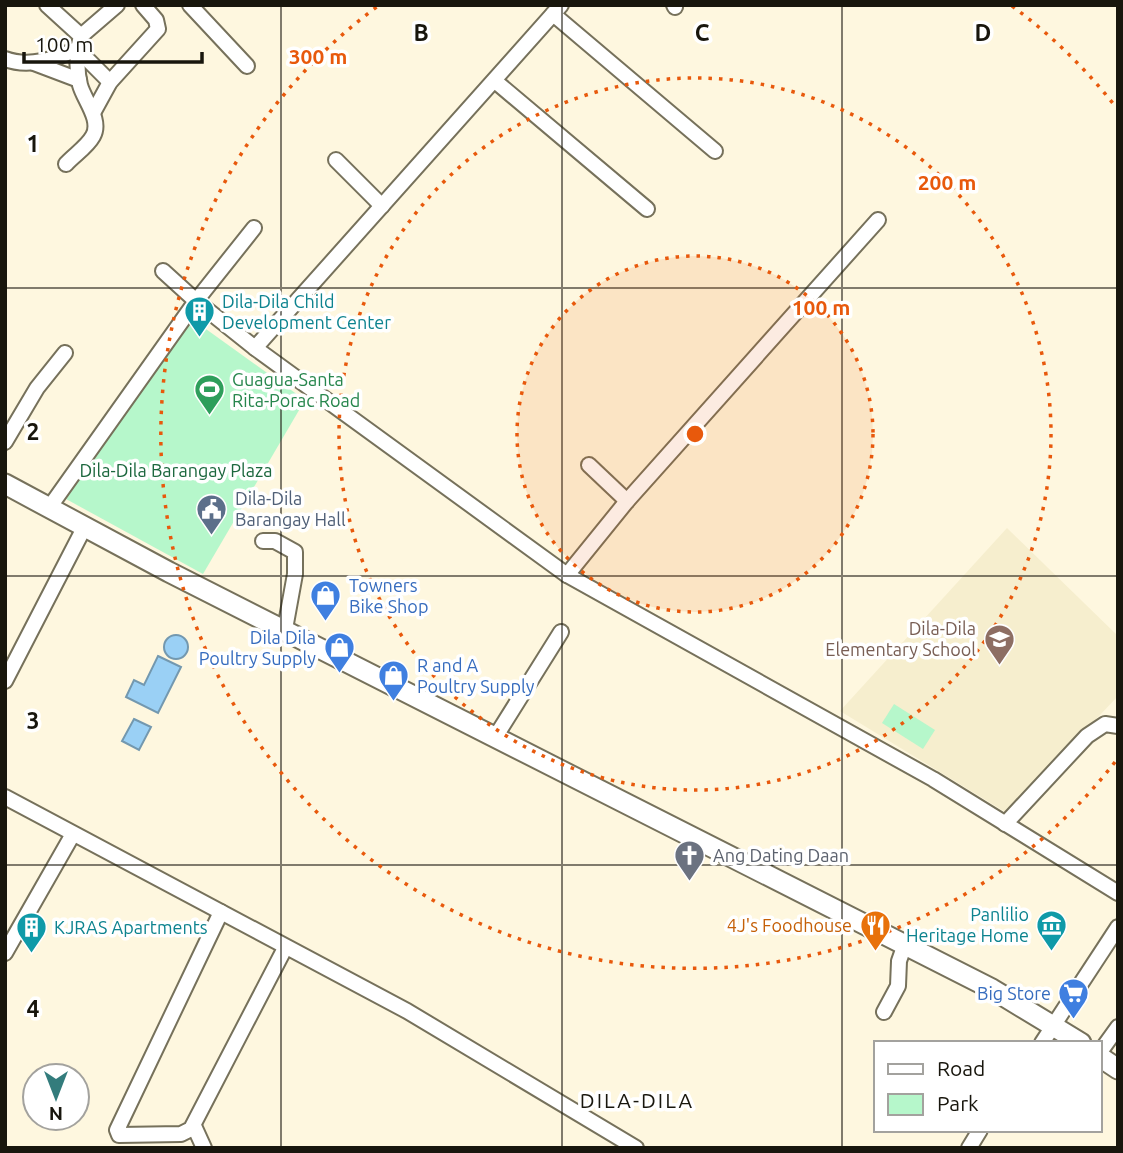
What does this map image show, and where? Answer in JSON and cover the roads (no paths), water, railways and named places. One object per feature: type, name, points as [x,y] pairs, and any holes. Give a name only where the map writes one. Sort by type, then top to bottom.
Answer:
[{"type":"main road","points":[[5,484],[84,528],[905,944],[1055,1024],[1078,1041]]},
{"type":"main road","points":[[1102,1056],[1118,1069]]},
{"type":"street","points":[[47,5],[110,82]]},
{"type":"street","points":[[5,59],[32,62],[54,59],[79,43],[117,5]]},
{"type":"street","points":[[93,113],[110,82],[158,29],[156,20],[143,5]]},
{"type":"street","points":[[190,5],[247,66]]},
{"type":"street","points":[[255,348],[557,10],[715,151]]},
{"type":"street","points":[[66,164],[94,134],[93,113],[79,80],[79,43]]},
{"type":"street","points":[[32,62],[79,80]]},
{"type":"street","points":[[495,81],[647,209]]},
{"type":"street","points":[[336,160],[382,206]]},
{"type":"street","points":[[567,575],[627,501],[878,220]]},
{"type":"street","points":[[49,508],[196,301],[254,228]]},
{"type":"street","points":[[163,271],[255,348],[567,575],[933,779],[1118,893]]},
{"type":"street","points":[[5,442],[37,388],[65,353]]},
{"type":"street","points":[[589,465],[627,501]]},
{"type":"street","points":[[5,681],[84,528]]},
{"type":"street","points":[[262,541],[275,541],[295,552],[295,574],[285,629]]},
{"type":"street","points":[[496,736],[561,632]]},
{"type":"street","points":[[1005,824],[1087,736],[1105,724],[1118,726]]},
{"type":"street","points":[[5,797],[407,1011],[636,1148]]},
{"type":"street","points":[[5,953],[73,834]]},
{"type":"street","points":[[221,912],[117,1133],[126,1137],[181,1135],[194,1126],[285,948]]},
{"type":"street","points":[[1042,1041],[1118,927]]},
{"type":"street","points":[[884,1012],[898,986],[899,961],[905,944]]},
{"type":"street","points":[[1102,1051],[1118,1027]]},
{"type":"street","points":[[194,1126],[204,1148]]},
{"type":"street","points":[[969,1148],[979,1132]]},
{"type":"water","points":[[176,635],[184,639],[188,647],[184,655],[176,659],[168,655],[164,647],[168,639]]},
{"type":"water","points":[[158,656],[181,667],[158,713],[126,697],[134,680],[144,685]]},
{"type":"water","points":[[134,719],[151,727],[139,750],[122,741]]},
{"type":"place","name":"Dila-Dila Child Development Center","points":[[199,339]]},
{"type":"place","name":"Guagua-Santa Rita-Porac Road","points":[[209,417]]},
{"type":"place","name":"Dila-Dila Barangay Hall","points":[[212,536]]},
{"type":"place","name":"Towners Bike Shop","points":[[326,623]]},
{"type":"place","name":"Dila-Dila Elementary School","points":[[999,666]]},
{"type":"place","name":"Dila Dila Poultry Supply","points":[[339,675]]},
{"type":"place","name":"R and A Poultry Supply","points":[[394,703]]},
{"type":"place","name":"Ang Dating Daan","points":[[690,883]]},
{"type":"place","name":"Panlilio Heritage Home","points":[[1052,952]]},
{"type":"place","name":"4J's Foodhouse","points":[[875,953]]},
{"type":"place","name":"KJRAS Apartments","points":[[31,955]]},
{"type":"place","name":"Big Store","points":[[1074,1021]]},
{"type":"district","name":"DILA-DILA","points":[[637,1101]]},
{"type":"park label","name":"Dila-Dila Barangay Plaza","points":[[176,471]]}]
